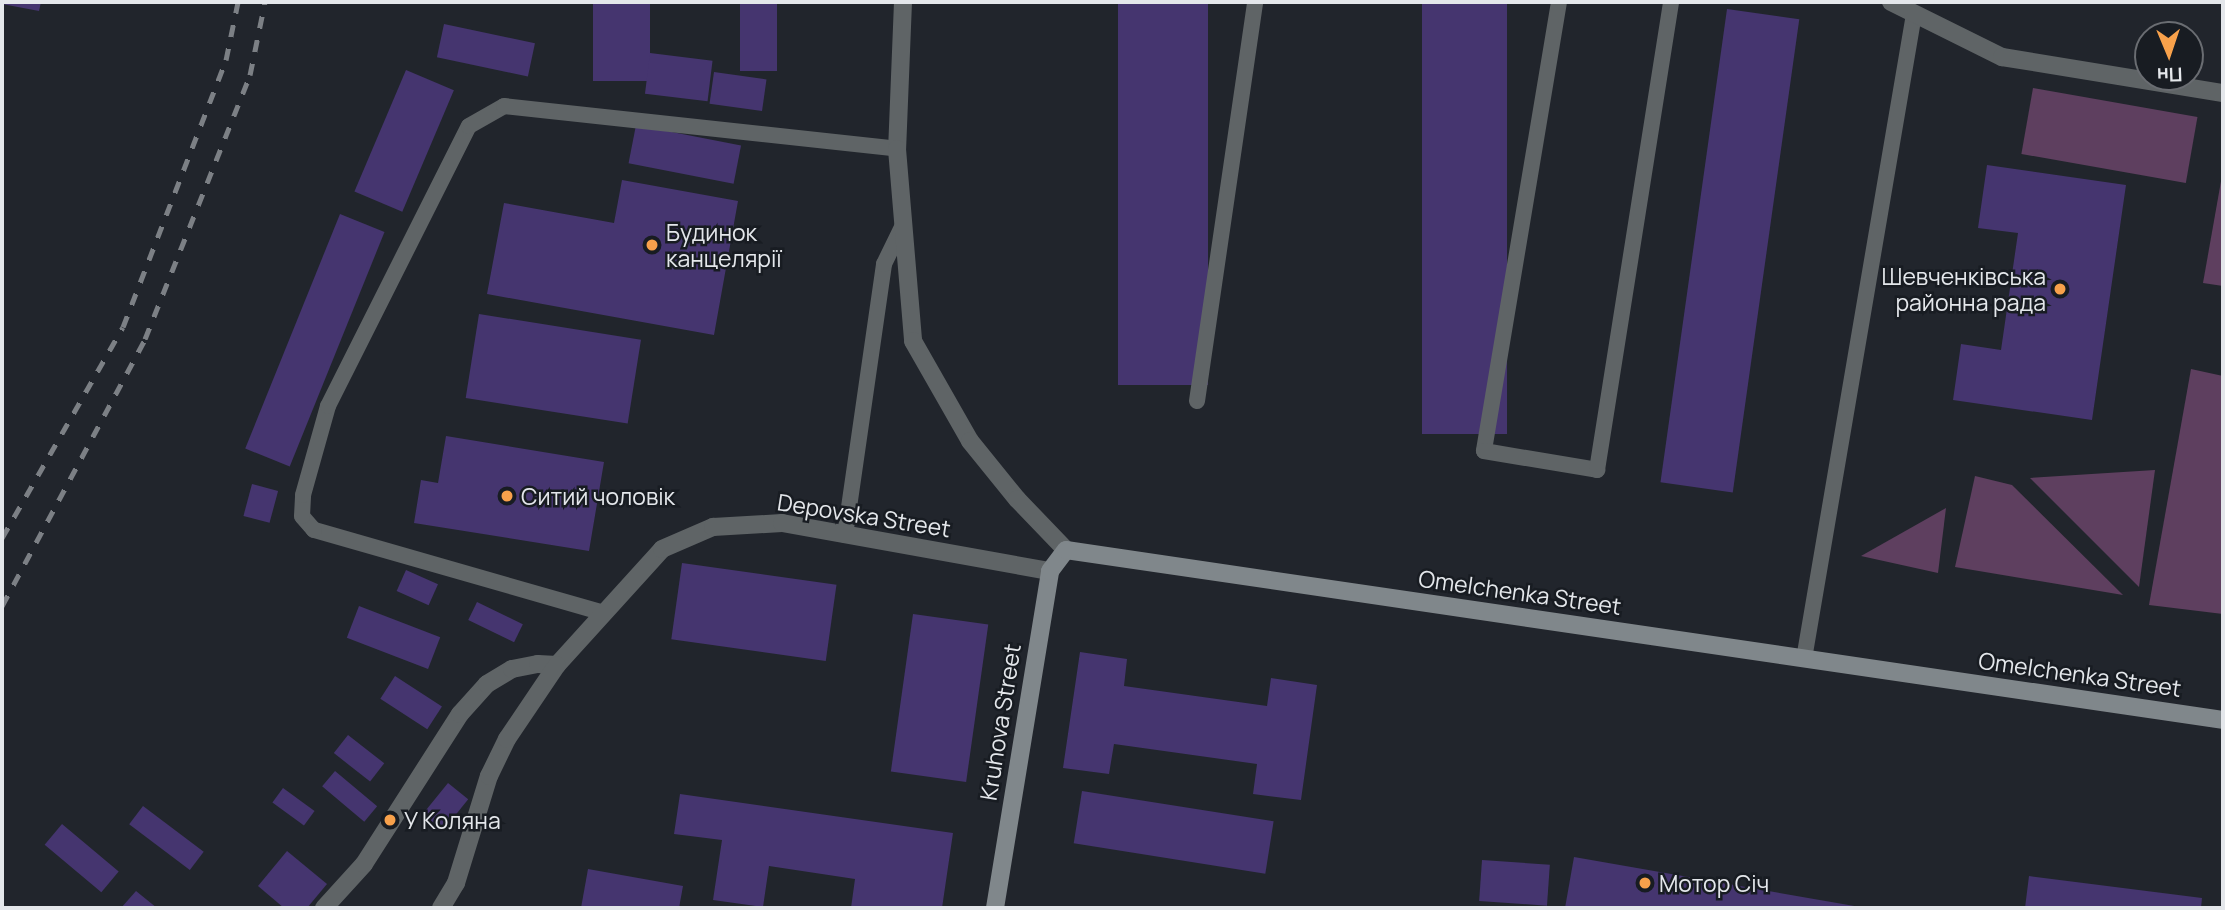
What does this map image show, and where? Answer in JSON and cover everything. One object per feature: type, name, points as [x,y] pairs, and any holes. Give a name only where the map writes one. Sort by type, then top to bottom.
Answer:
[{"type":"street","points":[[903,2],[897,149],[913,341],[970,441],[1017,499],[1066,550]]},
{"type":"street","points":[[1891,2],[2002,57],[2223,93]]},
{"type":"street","name":"Depovska Street","points":[[442,908],[456,883],[489,776],[508,739],[557,665],[662,549],[713,527],[782,523],[1050,571]]},
{"type":"street","name":"Omelchenka Street","points":[[1066,550],[2223,720]]},
{"type":"street","name":"Kruhova Street","points":[[995,908],[1050,571],[1066,550]]},
{"type":"street","points":[[324,908],[364,864],[460,714],[487,684],[512,669],[538,664],[557,665]]},
{"type":"lane","points":[[1197,401],[1255,2]]},
{"type":"lane","points":[[1559,2],[1484,450],[1597,470],[1671,2]]},
{"type":"lane","points":[[1804,659],[1914,14]]},
{"type":"lane","points":[[604,613],[314,530],[302,516],[303,495],[328,406],[469,126],[504,106],[897,149]]},
{"type":"lane","points":[[845,535],[884,264],[904,225]]},
{"type":"shaded area","points":[[2033,88],[2197,117],[2186,183],[2021,154]]},
{"type":"shaded area","points":[[2223,170],[2223,286],[2203,283]]},
{"type":"shaded area","points":[[2191,369],[2223,376],[2223,614],[2149,605]]},
{"type":"shaded area","points":[[2155,470],[2139,587],[2030,478]]},
{"type":"shaded area","points":[[1975,476],[2012,485],[2123,595],[1955,567]]},
{"type":"shaded area","points":[[1946,508],[1938,573],[1861,556]]},
{"type":"building","points":[[2,2],[41,2],[39,11]]},
{"type":"building","points":[[593,2],[650,2],[650,81],[593,81]]},
{"type":"building","points":[[740,2],[777,2],[777,71],[740,71]]},
{"type":"building","points":[[1118,2],[1208,2],[1208,385],[1118,385]]},
{"type":"building","points":[[1422,2],[1507,2],[1507,434],[1422,434]]},
{"type":"building","points":[[1727,9],[1799,19],[1733,493],[1660,482]]},
{"type":"building","points":[[444,24],[535,43],[528,77],[437,57]]},
{"type":"building","points":[[650,53],[713,61],[708,101],[645,94]]},
{"type":"building","points":[[406,70],[454,90],[402,212],[354,192]]},
{"type":"building","points":[[714,72],[766,79],[762,111],[710,104]]},
{"type":"building","points":[[636,125],[741,145],[734,184],[629,163]]},
{"type":"building","name":"Шевченківська районна рада","points":[[1987,165],[2126,185],[2092,420],[1953,400],[1961,344],[2001,350],[2018,233],[1978,228]]},
{"type":"building","points":[[622,180],[738,201],[714,335],[487,294],[504,203],[614,223]]},
{"type":"building","points":[[340,214],[385,232],[290,467],[245,449]]},
{"type":"building","points":[[479,314],[641,340],[628,424],[466,398]]},
{"type":"building","points":[[446,436],[604,462],[589,551],[414,523],[421,480],[438,483]]},
{"type":"building","points":[[252,484],[278,491],[270,523],[243,516]]},
{"type":"building","points":[[682,563],[836,585],[826,661],[671,639]]},
{"type":"building","points":[[406,570],[438,584],[429,605],[397,591]]},
{"type":"building","points":[[477,602],[523,624],[514,642],[468,620]]},
{"type":"building","points":[[359,606],[440,637],[428,669],[347,638]]},
{"type":"building","points":[[913,614],[988,625],[966,782],[891,771]]},
{"type":"building","points":[[1080,652],[1127,659],[1124,686],[1267,706],[1271,678],[1317,685],[1301,800],[1253,794],[1257,764],[1114,744],[1109,774],[1063,768]]},
{"type":"building","points":[[395,676],[442,706],[427,729],[380,699]]},
{"type":"building","points":[[348,735],[384,763],[370,781],[334,753]]},
{"type":"building","points":[[335,771],[377,806],[364,822],[322,786]]},
{"type":"building","points":[[448,783],[468,799],[443,830],[423,814]]},
{"type":"building","points":[[283,788],[315,811],[304,825],[272,803]]},
{"type":"building","points":[[1082,791],[1274,821],[1265,874],[1074,843]]},
{"type":"building","points":[[680,794],[953,833],[942,908],[851,908],[855,879],[769,866],[763,907],[713,900],[722,840],[674,834]]},
{"type":"building","points":[[143,806],[204,852],[190,870],[129,824]]},
{"type":"building","points":[[62,824],[119,872],[101,892],[45,845]]},
{"type":"building","points":[[287,851],[327,884],[307,908],[284,908],[258,886]]},
{"type":"building","name":"Мотор Січ","points":[[1574,857],[1860,907],[1860,908],[1565,908]]},
{"type":"building","points":[[1482,860],[1550,865],[1547,906],[1479,901]]},
{"type":"building","points":[[588,869],[683,886],[679,908],[581,908]]},
{"type":"building","points":[[2029,876],[2202,898],[2201,908],[2025,908]]},
{"type":"building","points":[[136,891],[157,908],[121,908]]},
{"type":"railway","points":[[2,538],[123,327],[226,60],[238,2]]},
{"type":"railway","points":[[2,606],[145,339],[250,75],[265,2]]},
{"type":"place","name":"Будинок канцелярії","points":[[652,245]]},
{"type":"place","name":"Шевченківська районна рада","points":[[2060,289]]},
{"type":"place","name":"Ситий чоловік","points":[[507,496]]},
{"type":"place","name":"У Коляна","points":[[390,820]]},
{"type":"place","name":"Мотор Січ","points":[[1645,883]]}]
